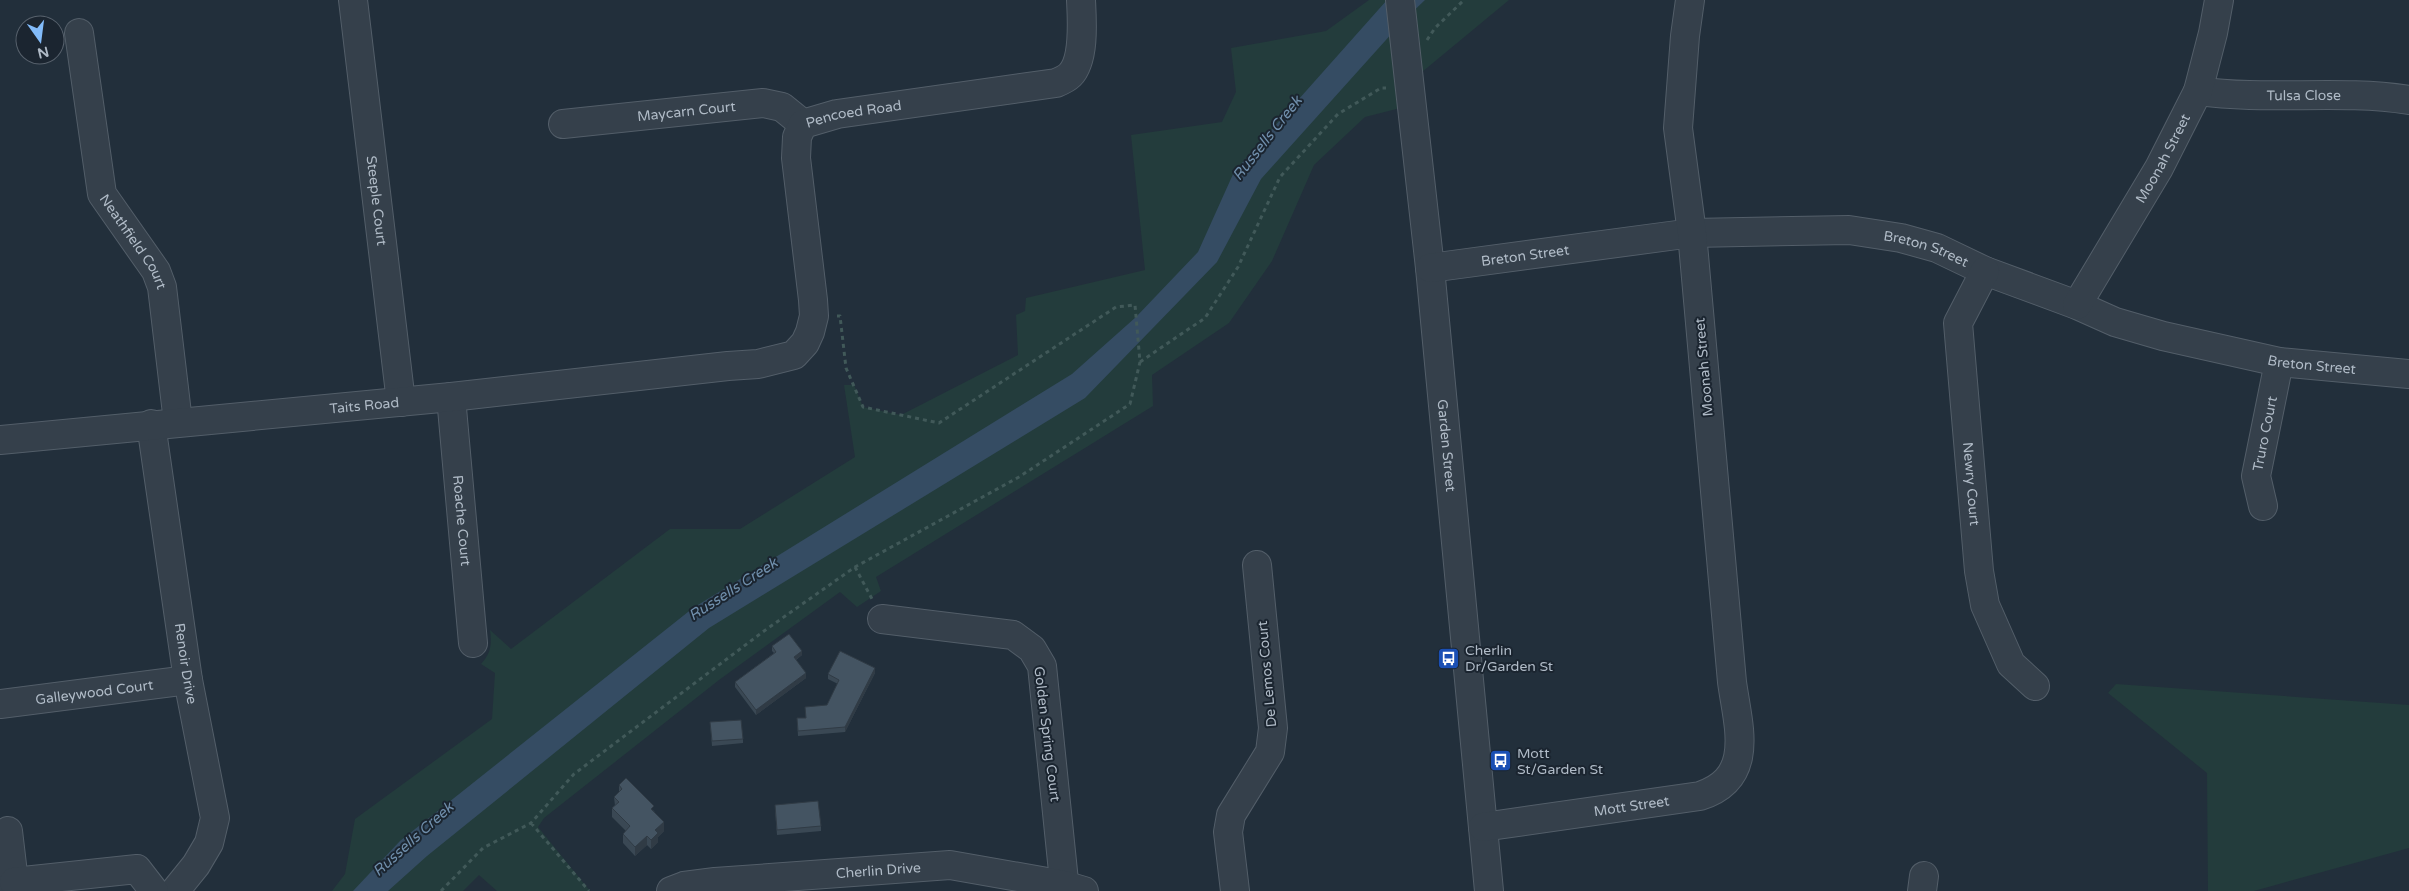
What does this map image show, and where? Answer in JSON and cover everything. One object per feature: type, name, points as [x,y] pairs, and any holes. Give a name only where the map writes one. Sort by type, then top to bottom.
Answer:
[{"type":"street","name":"Steeple Court","points":[[352,0],[401,402]]},
{"type":"street","name":"Pencoed Road","points":[[728,366],[758,364],[794,355],[805,343],[814,316],[796,158],[797,137],[803,124],[837,114],[1056,83],[1070,74],[1079,61],[1082,19],[1081,0]]},
{"type":"street","name":"Moonah Street","points":[[1690,0],[1685,36],[1678,128],[1692,233],[1732,682],[1739,735]]},
{"type":"street","name":"Moonah Street","points":[[2078,305],[2159,168],[2198,91],[2213,33],[2219,0]]},
{"type":"street","name":"Garden Street","points":[[1401,8],[1430,268],[1489,891]]},
{"type":"street","name":"Neathfield Court","points":[[79,34],[102,194],[156,271],[162,287],[165,423]]},
{"type":"street","name":"Tulsa Close","points":[[2198,91],[2232,96],[2358,94],[2409,100]]},
{"type":"street","name":"Maycarn Court","points":[[563,124],[763,103],[782,107],[803,124]]},
{"type":"street","name":"Breton Street","points":[[1430,268],[1692,233],[1849,230],[1901,238],[1937,248],[1985,271],[2078,305],[2115,322],[2163,336],[2279,362],[2409,374]]},
{"type":"street","name":"Newry Court","points":[[1985,271],[1958,323],[1979,571],[1985,605],[2011,664],[2035,686]]},
{"type":"street","name":"Truro Court","points":[[2262,506],[2256,476],[2279,362]]},
{"type":"street","name":"Taits Road","points":[[0,440],[451,397],[728,366]]},
{"type":"street","name":"Roache Court","points":[[451,397],[473,643]]},
{"type":"street","name":"Renoir Drive","points":[[165,423],[188,680],[216,818],[209,843],[196,865],[175,891]]},
{"type":"street","name":"De Lemos Court","points":[[1235,891],[1228,832],[1231,815],[1270,752],[1273,728],[1257,566]]},
{"type":"street","name":"Golden Spring Court","points":[[882,619],[1013,635],[1032,649],[1042,666],[1071,889]]},
{"type":"street","name":"Galleywood Court","points":[[0,704],[188,680]]},
{"type":"street","name":"Mott Street","points":[[1483,827],[1700,796],[1714,792],[1729,780],[1735,770],[1738,761],[1739,735]]},
{"type":"street","points":[[8,831],[14,887],[137,869],[154,891]]},
{"type":"street","name":"Cherlin Drive","points":[[671,891],[684,886],[715,882],[950,865],[1071,889]]},
{"type":"path","points":[[1140,362],[1204,318],[1238,267],[1280,177],[1338,114],[1381,88],[1398,86],[1435,28],[1464,0]]},
{"type":"path","points":[[441,891],[483,848],[531,823],[574,774],[764,631],[855,567],[1019,477],[1130,404],[1140,362],[1135,305],[1116,307],[938,423],[863,407],[846,368],[840,316],[814,316]]},
{"type":"path","points":[[855,567],[882,619]]},
{"type":"path","points":[[531,823],[589,891]]},
{"type":"green space","points":[[1369,0],[1509,0],[1410,82],[1412,105],[1365,117],[1314,165],[1272,261],[1229,323],[1152,375],[1153,406],[876,577],[881,591],[857,607],[840,592],[719,680],[544,818],[538,827],[590,891],[497,891],[479,875],[463,891],[332,891],[345,874],[355,819],[492,719],[495,673],[481,664],[490,648],[490,630],[511,649],[670,529],[740,529],[855,457],[844,385],[854,385],[863,407],[901,415],[1018,355],[1016,315],[1025,311],[1026,298],[1145,270],[1131,135],[1222,122],[1236,92],[1231,48],[1326,31]]},
{"type":"green space","points":[[2116,684],[2409,705],[2409,848],[2254,891],[2208,891],[2207,773],[2108,693]]},
{"type":"water","name":"Russells Creek","points":[[1387,0],[1425,0],[1403,21],[1261,179],[1217,262],[1085,398],[709,628],[427,856],[388,891],[353,891],[400,841],[693,608],[1072,374],[1136,317],[1198,252],[1234,172]]},
{"type":"building","points":[[789,634],[802,651],[794,657],[806,673],[756,710],[735,682],[776,652],[772,646]]},
{"type":"building","points":[[840,651],[875,668],[845,727],[798,731],[797,718],[806,718],[805,707],[827,705],[839,680],[828,674]]},
{"type":"building","points":[[741,720],[743,739],[712,741],[710,722]]},
{"type":"building","points":[[626,778],[654,806],[651,809],[664,822],[655,830],[658,833],[651,840],[647,836],[635,847],[623,834],[630,826],[612,808],[619,802],[614,797],[622,789],[619,785]]},
{"type":"building","points":[[818,801],[821,826],[777,830],[775,805]]},
{"type":"place","name":"Cherlin Dr/Garden St","points":[[1449,658]]},
{"type":"place","name":"Mott St/Garden St","points":[[1501,761]]}]
